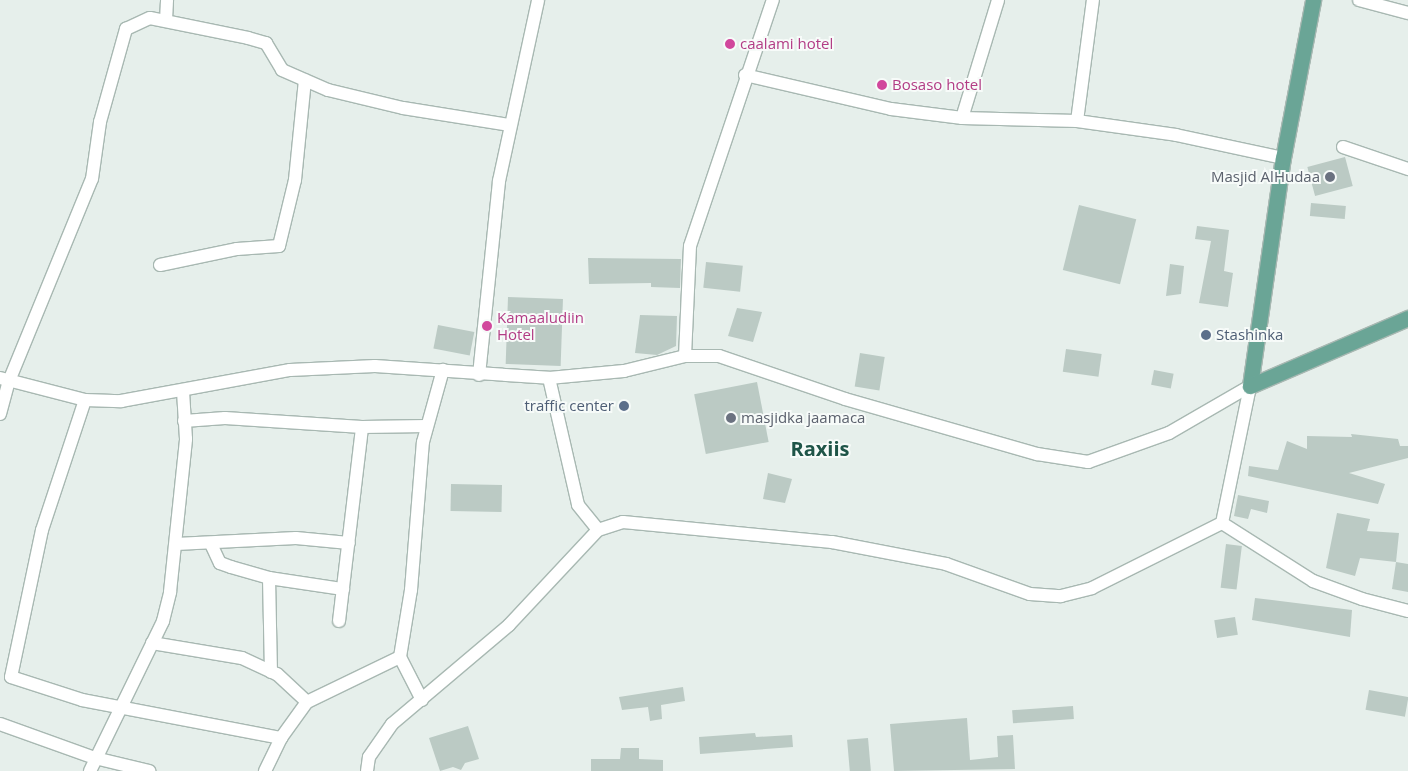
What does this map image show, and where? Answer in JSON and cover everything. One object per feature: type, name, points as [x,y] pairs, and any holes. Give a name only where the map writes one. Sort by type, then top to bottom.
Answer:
[{"type":"main road","points":[[1250,386],[1283,158],[1313,0]]},
{"type":"main road","points":[[1250,386],[1408,318]]},
{"type":"street","points":[[166,20],[167,0]]},
{"type":"street","points":[[479,375],[499,181],[509,125],[538,0]]},
{"type":"street","points":[[684,356],[690,246],[745,75],[773,0]]},
{"type":"street","points":[[962,118],[998,0]]},
{"type":"street","points":[[1077,121],[1093,0]]},
{"type":"street","points":[[1359,0],[1408,13]]},
{"type":"street","points":[[0,414],[4,379],[92,179],[100,122],[126,29],[150,18],[266,43],[282,70],[328,90],[403,108],[509,125]]},
{"type":"street","points":[[745,75],[891,109],[962,118],[1077,121],[1176,135],[1283,158]]},
{"type":"street","points":[[160,265],[237,249],[279,246],[295,180],[305,80]]},
{"type":"street","points":[[1343,147],[1408,168]]},
{"type":"street","points":[[4,379],[85,400],[140,399],[246,376],[290,370],[375,366],[443,370],[479,375],[549,378],[624,371],[684,356],[726,358],[844,399],[1037,454],[1080,462],[1121,453],[1169,434],[1250,386]]},
{"type":"street","points":[[422,700],[400,657],[427,426],[443,370]]},
{"type":"street","points":[[549,378],[578,505],[598,530]]},
{"type":"street","points":[[1222,523],[1250,386]]},
{"type":"street","points":[[90,771],[163,621],[176,544],[184,422],[183,391]]},
{"type":"street","points":[[85,400],[42,530],[11,677],[82,700],[281,738]]},
{"type":"street","points":[[184,422],[225,418],[362,427],[427,426]]},
{"type":"street","points":[[339,621],[362,427]]},
{"type":"street","points":[[367,771],[369,757],[392,724],[509,624],[598,530],[623,522],[832,542],[946,564],[1030,594],[1061,596],[1092,588],[1222,523]]},
{"type":"street","points":[[1222,523],[1313,581],[1362,600],[1408,611]]},
{"type":"street","points":[[176,544],[211,544],[296,538],[349,543]]},
{"type":"street","points":[[211,544],[220,563],[269,578],[343,589]]},
{"type":"street","points":[[269,578],[271,672]]},
{"type":"street","points":[[152,643],[242,658],[271,672],[307,702]]},
{"type":"street","points":[[265,771],[281,738],[307,702],[400,657]]},
{"type":"street","points":[[0,724],[95,758],[150,771]]},
{"type":"building","name":"Masjid AlHudaa","points":[[1345,157],[1353,186],[1315,196],[1307,167]]},
{"type":"building","points":[[1311,203],[1346,206],[1345,219],[1310,216]]},
{"type":"building","points":[[1079,205],[1136,219],[1120,284],[1063,270]]},
{"type":"building","points":[[1197,226],[1229,230],[1224,271],[1233,273],[1228,307],[1199,303],[1211,241],[1195,239]]},
{"type":"building","points":[[588,258],[681,259],[680,288],[651,287],[651,283],[589,284]]},
{"type":"building","points":[[706,262],[743,266],[740,292],[703,288]]},
{"type":"building","points":[[1170,264],[1184,266],[1181,294],[1166,296]]},
{"type":"building","points":[[508,297],[563,299],[561,366],[506,364]]},
{"type":"building","points":[[737,308],[762,312],[753,342],[728,336]]},
{"type":"building","points":[[640,315],[677,316],[676,346],[657,355],[635,353]]},
{"type":"building","points":[[438,325],[474,332],[470,356],[433,349]]},
{"type":"building","points":[[1066,349],[1102,354],[1098,377],[1063,372]]},
{"type":"building","points":[[860,353],[885,357],[879,390],[855,387]]},
{"type":"building","points":[[1154,370],[1174,374],[1171,389],[1151,385]]},
{"type":"building","name":"masjidka jaamaca","points":[[757,382],[769,442],[706,454],[694,394]]},
{"type":"building","points":[[1351,434],[1398,439],[1400,446],[1408,446],[1408,458],[1349,473],[1385,484],[1378,504],[1248,476],[1249,466],[1278,470],[1287,441],[1307,449],[1307,436],[1352,437]]},
{"type":"building","points":[[768,473],[792,479],[785,503],[763,499]]},
{"type":"building","points":[[451,484],[502,485],[502,512],[451,511]]},
{"type":"building","points":[[1238,495],[1269,501],[1267,513],[1251,509],[1248,519],[1234,516]]},
{"type":"building","points":[[1337,513],[1370,519],[1367,531],[1399,533],[1396,562],[1360,558],[1355,576],[1326,568]]},
{"type":"building","points":[[1226,544],[1242,546],[1237,590],[1221,588]]},
{"type":"building","points":[[1396,562],[1408,564],[1408,592],[1392,589]]},
{"type":"building","points":[[1255,598],[1352,610],[1350,637],[1252,620]]},
{"type":"building","points":[[1235,617],[1238,635],[1217,638],[1214,620]]},
{"type":"building","points":[[683,687],[685,701],[661,705],[662,719],[650,721],[648,707],[622,710],[619,697]]},
{"type":"building","points":[[1369,690],[1408,697],[1405,717],[1366,710]]},
{"type":"building","points":[[1073,706],[1074,719],[1013,723],[1012,710]]},
{"type":"building","points":[[967,718],[970,760],[998,757],[997,736],[1013,735],[1015,769],[894,771],[890,724]]},
{"type":"building","points":[[468,726],[479,759],[465,763],[461,770],[453,767],[440,771],[429,738]]},
{"type":"building","points":[[755,733],[756,737],[792,735],[793,747],[700,754],[699,737]]},
{"type":"building","points":[[868,738],[871,771],[850,771],[847,740]]},
{"type":"building","points":[[621,748],[639,748],[639,759],[663,760],[663,771],[591,771],[591,759],[620,759]]},
{"type":"place","name":"caalami hotel","points":[[730,44]]},
{"type":"place","name":"Bosaso hotel","points":[[882,85]]},
{"type":"place","name":"Masjid AlHudaa","points":[[1330,177]]},
{"type":"place","name":"Kamaaludiin Hotel","points":[[487,326]]},
{"type":"place","name":"Stashinka","points":[[1206,335]]},
{"type":"place","name":"traffic center","points":[[624,406]]},
{"type":"place","name":"masjidka jaamaca","points":[[731,418]]},
{"type":"district","name":"Raxiis","points":[[820,448]]}]
